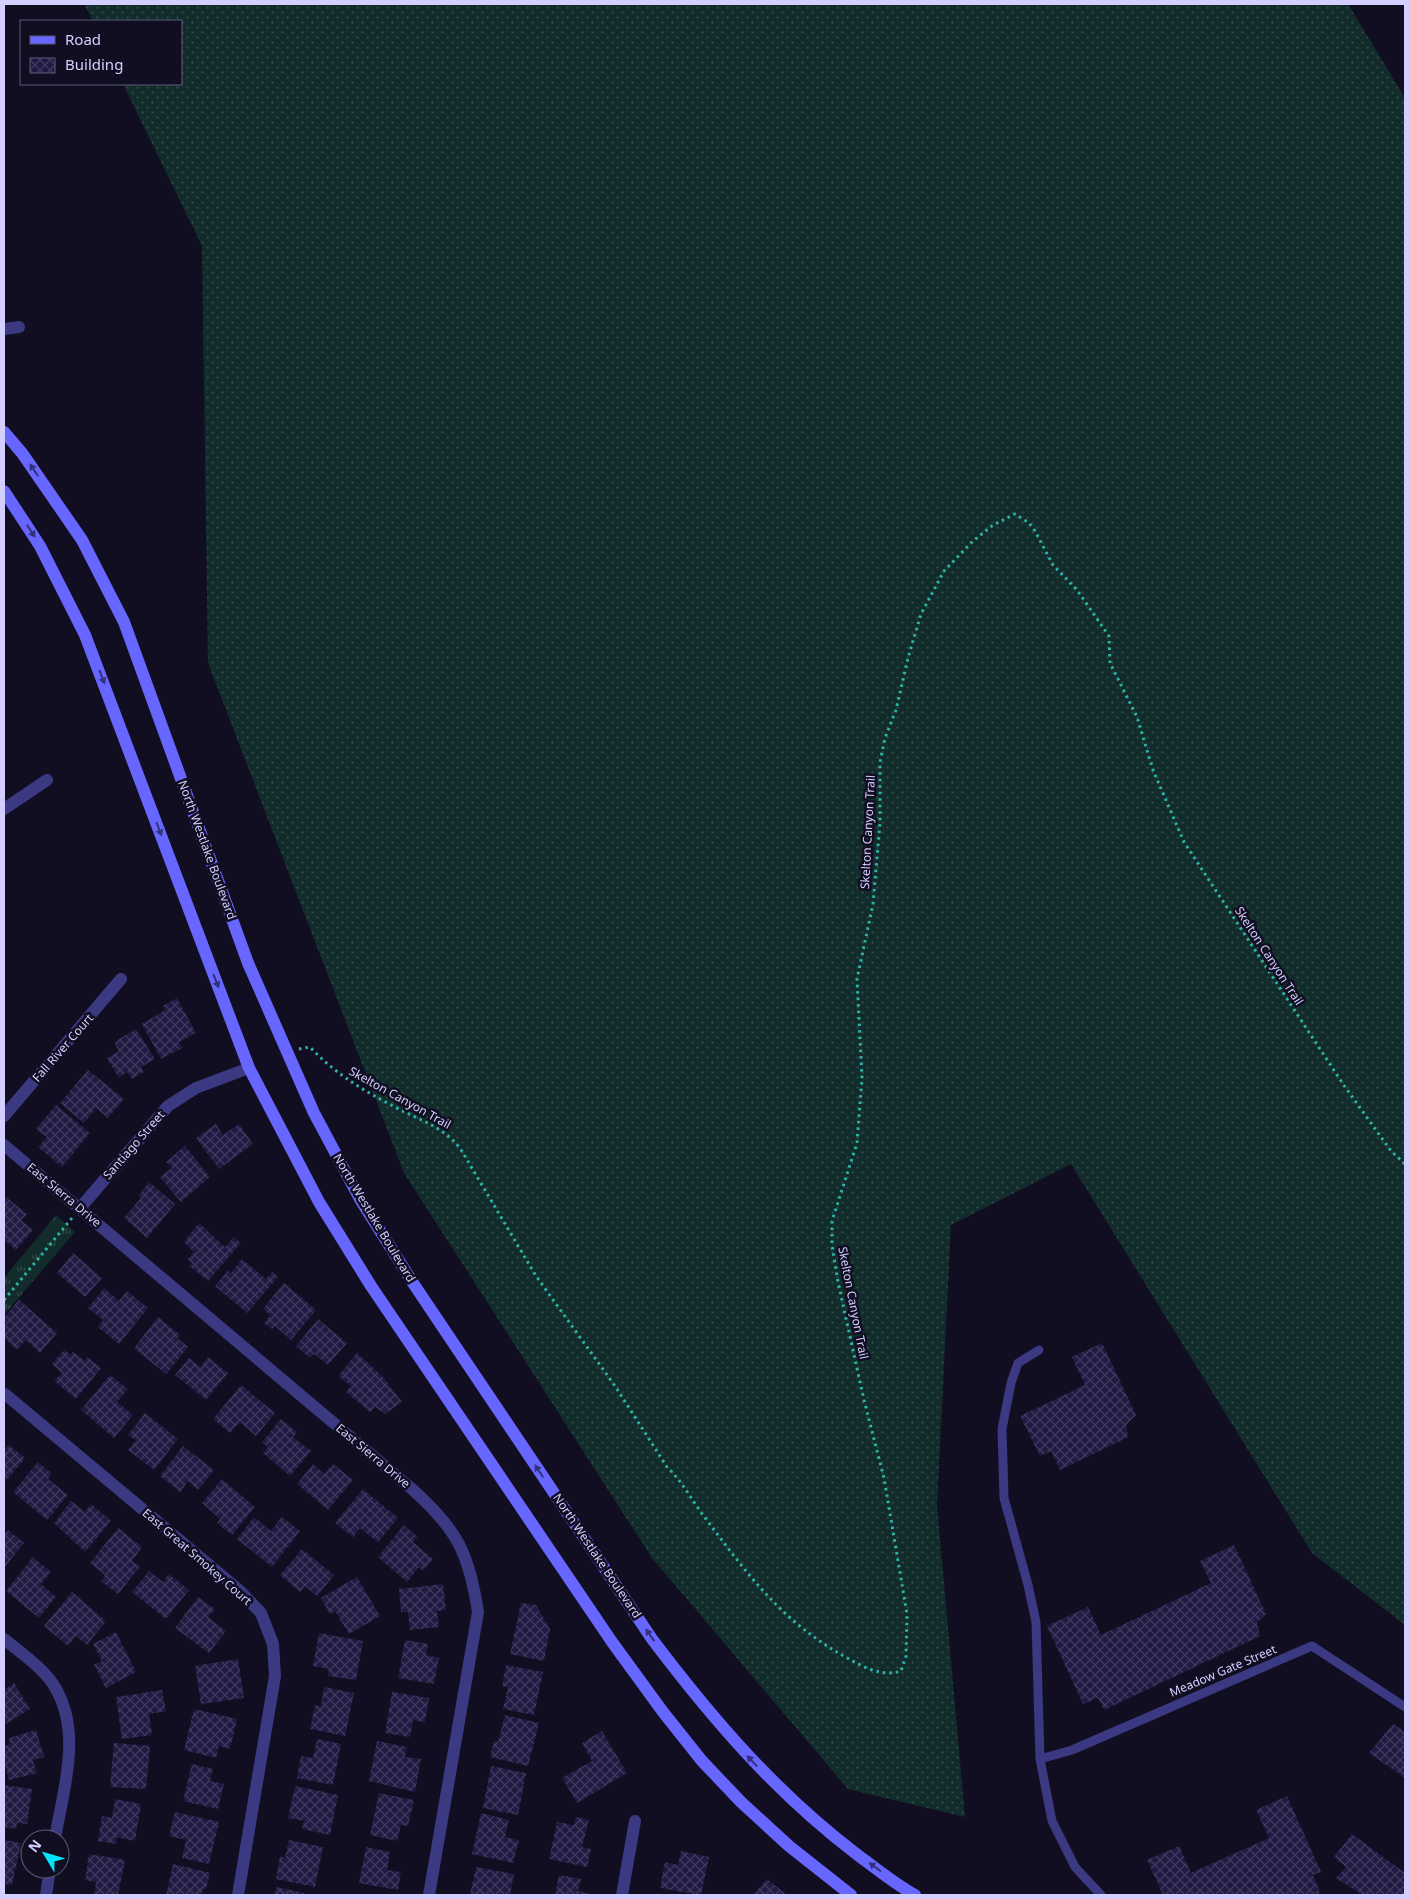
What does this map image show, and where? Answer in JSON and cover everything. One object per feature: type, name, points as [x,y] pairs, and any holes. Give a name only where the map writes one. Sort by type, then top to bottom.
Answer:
[{"type":"main road","name":"North Westlake Boulevard","points":[[4,432],[22,453],[82,540],[124,622],[248,963],[314,1113],[360,1199],[413,1283],[652,1639],[717,1722],[767,1777],[844,1844],[915,1895]]},
{"type":"main road","points":[[4,491],[40,546],[86,635],[249,1068],[319,1202],[371,1286],[612,1642],[702,1761],[741,1802],[789,1846],[851,1895]]},
{"type":"street","points":[[4,329],[19,328]]},
{"type":"street","points":[[4,809],[47,780]]},
{"type":"street","name":"Fall River Court","points":[[4,1116],[121,979]]},
{"type":"street","name":"Santiago Street","points":[[80,1208],[168,1106],[196,1088],[249,1068]]},
{"type":"street","name":"East Sierra Drive","points":[[4,1145],[412,1489],[434,1509],[455,1533],[466,1556],[474,1583],[478,1612],[429,1895]]},
{"type":"street","name":"East Great Smokey Court","points":[[5,1394],[238,1590],[261,1614],[273,1644],[275,1676],[238,1895]]},
{"type":"street","points":[[4,1639],[38,1668],[56,1688],[68,1717],[70,1746],[57,1829]]},
{"type":"street","points":[[622,1895],[635,1821]]},
{"type":"street","points":[[46,1895],[48,1879]]},
{"type":"lane","points":[[1039,1350],[1018,1363],[1011,1383],[1002,1430],[1004,1498],[1036,1622],[1040,1759],[1052,1822],[1075,1867],[1101,1895]]},
{"type":"lane","name":"Meadow Gate Street","points":[[1040,1759],[1072,1750],[1312,1646],[1405,1707]]},
{"type":"path","name":"Skelton Canyon Trail","points":[[286,1051],[310,1047],[344,1077],[394,1106],[438,1127],[450,1136],[460,1148],[544,1288],[615,1386],[667,1467],[678,1477],[702,1514],[762,1591],[814,1639],[826,1647],[870,1670],[901,1671],[906,1656],[907,1614],[884,1478],[864,1400],[838,1282],[832,1246],[832,1221],[857,1143],[862,1078],[857,979],[875,886],[880,823],[880,762],[885,738],[896,710],[921,614],[944,572],[980,536],[994,525],[1015,514],[1029,523],[1053,565],[1078,590],[1108,636],[1110,663],[1137,717],[1153,770],[1184,842],[1343,1084],[1391,1151],[1405,1164]]},
{"type":"path","points":[[4,1300],[80,1208]]},
{"type":"green space","points":[[84,4],[1348,4],[1405,98],[1405,1625],[1312,1553],[1071,1164],[951,1225],[937,1505],[965,1817],[848,1789],[652,1558],[404,1173],[208,663],[202,246],[123,85],[182,85],[182,20],[92,20]]},
{"type":"green space","points":[[56,1215],[75,1232],[4,1315],[4,1278]]},
{"type":"building","points":[[177,998],[196,1033],[179,1042],[182,1048],[161,1059],[142,1024],[165,1010],[163,1006]]},
{"type":"building","points":[[136,1029],[155,1059],[141,1067],[144,1072],[132,1079],[127,1072],[119,1078],[107,1058],[119,1051],[114,1042]]},
{"type":"building","points":[[88,1070],[124,1099],[108,1118],[96,1108],[84,1123],[60,1103]]},
{"type":"building","points":[[56,1105],[90,1133],[62,1167],[38,1147],[47,1137],[36,1129]]},
{"type":"building","points":[[216,1124],[223,1135],[239,1124],[253,1144],[219,1169],[196,1138]]},
{"type":"building","points":[[185,1146],[210,1177],[181,1202],[160,1177],[172,1168],[166,1162]]},
{"type":"building","points":[[149,1182],[175,1204],[147,1238],[124,1218],[141,1198],[138,1196]]},
{"type":"building","points":[[6,1197],[27,1214],[21,1220],[33,1230],[16,1250],[4,1240],[4,1199]]},
{"type":"building","points":[[199,1223],[225,1247],[234,1237],[241,1243],[208,1281],[189,1266],[192,1263],[188,1259],[194,1252],[184,1242]]},
{"type":"building","points":[[73,1253],[102,1278],[85,1297],[57,1273]]},
{"type":"building","points":[[242,1259],[266,1279],[272,1272],[278,1277],[247,1313],[215,1286],[228,1271],[231,1273]]},
{"type":"building","points":[[284,1283],[316,1310],[291,1340],[275,1326],[272,1329],[264,1323],[270,1315],[263,1309]]},
{"type":"building","points":[[104,1288],[119,1301],[127,1291],[148,1308],[119,1344],[98,1327],[103,1320],[88,1308]]},
{"type":"building","points":[[19,1300],[57,1333],[40,1353],[26,1340],[17,1350],[4,1338],[4,1327],[6,1324],[4,1318]]},
{"type":"building","points":[[158,1317],[180,1335],[177,1338],[188,1347],[166,1374],[134,1348]]},
{"type":"building","points":[[318,1319],[347,1343],[328,1365],[314,1354],[310,1358],[296,1346]]},
{"type":"building","points":[[1102,1343],[1136,1415],[1126,1425],[1128,1437],[1060,1470],[1051,1451],[1040,1456],[1020,1416],[1085,1385],[1072,1357]]},
{"type":"building","points":[[64,1350],[71,1355],[73,1352],[85,1361],[87,1357],[101,1368],[76,1399],[54,1381],[62,1373],[52,1364]]},
{"type":"building","points":[[357,1353],[382,1376],[402,1402],[385,1414],[375,1407],[370,1412],[346,1392],[351,1386],[338,1376]]},
{"type":"building","points":[[208,1357],[228,1373],[206,1400],[175,1375],[189,1358],[200,1367]]},
{"type":"building","points":[[110,1375],[128,1389],[117,1402],[133,1415],[114,1438],[81,1410]]},
{"type":"building","points":[[241,1385],[275,1413],[256,1436],[240,1422],[230,1433],[213,1419]]},
{"type":"building","points":[[145,1413],[178,1439],[154,1470],[128,1450],[136,1440],[128,1435]]},
{"type":"building","points":[[281,1419],[297,1432],[293,1437],[311,1451],[290,1476],[263,1453],[268,1447],[262,1442]]},
{"type":"building","points":[[9,1445],[25,1458],[7,1480],[4,1478],[4,1447],[6,1449]]},
{"type":"building","points":[[183,1446],[214,1470],[198,1490],[188,1481],[180,1492],[160,1476]]},
{"type":"building","points":[[38,1462],[52,1474],[48,1479],[68,1495],[47,1520],[13,1492]]},
{"type":"building","points":[[313,1464],[324,1474],[333,1464],[353,1480],[328,1510],[297,1484]]},
{"type":"building","points":[[222,1479],[255,1507],[232,1535],[217,1523],[220,1519],[202,1503]]},
{"type":"building","points":[[363,1489],[398,1518],[378,1542],[360,1528],[353,1537],[335,1523]]},
{"type":"building","points":[[71,1501],[85,1512],[91,1504],[111,1521],[85,1552],[54,1523]]},
{"type":"building","points":[[254,1517],[271,1531],[282,1517],[300,1531],[272,1567],[237,1539]]},
{"type":"building","points":[[404,1525],[417,1537],[413,1542],[433,1559],[423,1571],[419,1567],[407,1582],[378,1557]]},
{"type":"building","points":[[118,1528],[142,1547],[132,1561],[140,1567],[118,1594],[101,1581],[105,1575],[90,1563]]},
{"type":"building","points":[[8,1530],[24,1543],[4,1568],[4,1535]]},
{"type":"building","points":[[1234,1545],[1266,1614],[1257,1622],[1260,1636],[1104,1710],[1098,1698],[1083,1704],[1047,1626],[1088,1607],[1101,1635],[1211,1583],[1200,1561]]},
{"type":"building","points":[[302,1549],[334,1575],[317,1596],[305,1586],[300,1592],[280,1575]]},
{"type":"building","points":[[33,1557],[51,1572],[41,1584],[56,1597],[39,1618],[6,1591]]},
{"type":"building","points":[[149,1571],[163,1582],[169,1574],[189,1590],[166,1619],[132,1592]]},
{"type":"building","points":[[357,1577],[380,1616],[349,1634],[335,1611],[330,1614],[321,1598]]},
{"type":"building","points":[[443,1584],[446,1610],[437,1611],[439,1627],[410,1630],[408,1612],[401,1612],[399,1589]]},
{"type":"building","points":[[72,1592],[106,1621],[87,1645],[76,1636],[68,1646],[44,1626]]},
{"type":"building","points":[[198,1597],[215,1609],[208,1617],[226,1631],[209,1653],[175,1628]]},
{"type":"building","points":[[521,1603],[536,1605],[550,1629],[544,1661],[510,1654]]},
{"type":"building","points":[[116,1632],[136,1672],[106,1688],[94,1665],[102,1661],[93,1644]]},
{"type":"building","points":[[319,1633],[363,1641],[356,1680],[328,1676],[329,1669],[313,1666]]},
{"type":"building","points":[[405,1640],[428,1644],[426,1655],[439,1658],[434,1684],[398,1678]]},
{"type":"building","points":[[238,1659],[244,1698],[201,1704],[195,1666]]},
{"type":"building","points":[[506,1665],[543,1672],[534,1715],[503,1709],[508,1687],[502,1686]]},
{"type":"building","points":[[14,1683],[30,1709],[4,1725],[4,1690]]},
{"type":"building","points":[[324,1687],[354,1693],[345,1736],[310,1729],[315,1705],[321,1706]]},
{"type":"building","points":[[162,1690],[166,1711],[149,1714],[152,1735],[122,1739],[116,1697]]},
{"type":"building","points":[[392,1692],[429,1698],[425,1722],[413,1720],[410,1737],[385,1733]]},
{"type":"building","points":[[194,1709],[237,1719],[230,1749],[219,1746],[216,1758],[184,1750]]},
{"type":"building","points":[[505,1715],[539,1723],[528,1766],[490,1757],[494,1741],[498,1742]]},
{"type":"building","points":[[1393,1724],[1405,1732],[1405,1778],[1369,1753]]},
{"type":"building","points":[[36,1730],[44,1757],[33,1760],[37,1773],[9,1780],[4,1761],[4,1746],[10,1744],[9,1738]]},
{"type":"building","points":[[602,1731],[627,1773],[577,1803],[562,1778],[592,1761],[582,1743]]},
{"type":"building","points":[[317,1739],[341,1744],[333,1785],[297,1778],[301,1756],[313,1758]]},
{"type":"building","points":[[377,1741],[407,1747],[405,1757],[421,1759],[415,1792],[369,1781]]},
{"type":"building","points":[[114,1743],[150,1746],[146,1789],[110,1787]]},
{"type":"building","points":[[192,1764],[213,1769],[210,1781],[224,1784],[218,1809],[183,1801]]},
{"type":"building","points":[[491,1766],[526,1773],[518,1815],[483,1808]]},
{"type":"building","points":[[4,1785],[32,1789],[27,1824],[17,1823],[16,1829],[4,1827]]},
{"type":"building","points":[[295,1786],[338,1795],[330,1835],[302,1829],[304,1821],[288,1818]]},
{"type":"building","points":[[379,1793],[414,1800],[408,1826],[401,1825],[397,1841],[370,1835]]},
{"type":"building","points":[[1287,1796],[1321,1872],[1313,1875],[1320,1893],[1315,1895],[1163,1895],[1147,1860],[1179,1846],[1191,1873],[1269,1838],[1256,1810]]},
{"type":"building","points":[[115,1799],[141,1804],[135,1841],[117,1837],[116,1844],[98,1841],[102,1816],[112,1818]]},
{"type":"building","points":[[175,1812],[219,1822],[209,1864],[182,1858],[186,1840],[169,1836]]},
{"type":"building","points":[[481,1813],[509,1820],[505,1837],[519,1840],[513,1863],[472,1854]]},
{"type":"building","points":[[576,1817],[589,1820],[582,1847],[591,1849],[587,1867],[549,1859],[557,1822],[574,1825]]},
{"type":"building","points":[[1352,1834],[1405,1873],[1405,1895],[1363,1895],[1336,1878],[1346,1867],[1334,1857]]},
{"type":"building","points":[[4,1840],[20,1843],[12,1885],[4,1884]]},
{"type":"building","points":[[289,1840],[323,1847],[315,1887],[276,1879],[280,1856],[285,1858]]},
{"type":"building","points":[[366,1847],[390,1852],[387,1870],[401,1872],[398,1890],[359,1883]]},
{"type":"building","points":[[681,1851],[709,1857],[701,1895],[660,1888],[665,1862],[678,1865]]},
{"type":"building","points":[[89,1854],[125,1860],[118,1895],[94,1894],[96,1882],[85,1880]]},
{"type":"building","points":[[173,1864],[210,1873],[206,1889],[203,1889],[201,1895],[166,1895]]},
{"type":"building","points":[[476,1867],[514,1874],[510,1895],[470,1894]]},
{"type":"building","points":[[559,1875],[581,1879],[578,1891],[593,1895],[555,1895]]},
{"type":"building","points":[[767,1879],[787,1895],[753,1895]]},
{"type":"building","points":[[276,1887],[304,1893],[303,1895],[274,1895]]}]
